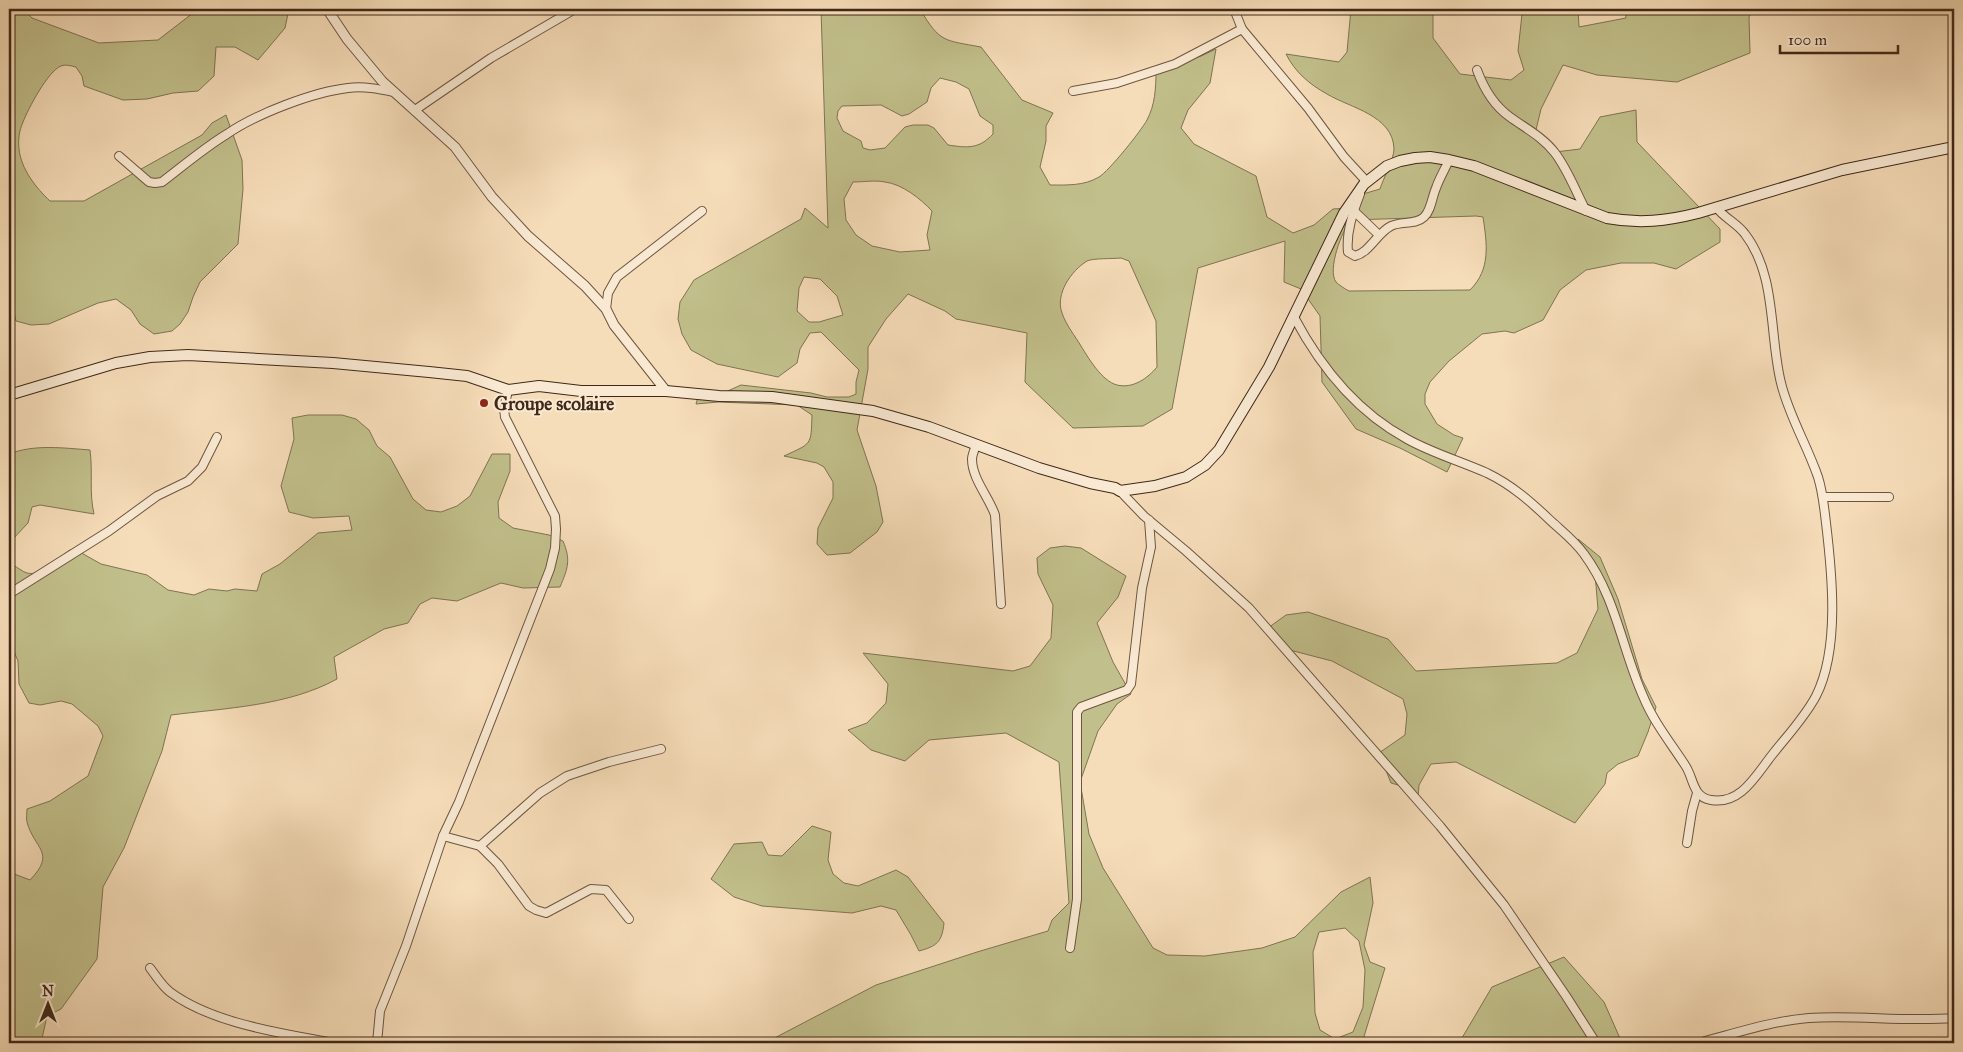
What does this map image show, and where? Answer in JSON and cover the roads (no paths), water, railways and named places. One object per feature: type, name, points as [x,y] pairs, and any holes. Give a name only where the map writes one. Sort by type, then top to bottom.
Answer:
[{"type":"main road","points":[[9,395],[116,363],[150,357],[188,355],[334,363],[467,376],[508,390],[538,386],[581,391],[666,391],[772,398],[873,411],[929,427],[1039,468],[1090,483],[1116,488],[1120,491],[1170,483],[1186,477],[1205,465],[1219,450],[1269,367],[1344,213],[1365,183],[1387,166],[1400,161],[1430,157],[1450,160],[1474,166],[1607,218],[1649,222],[1676,218],[1842,170],[1954,147]]},
{"type":"street","points":[[327,9],[347,39],[382,81],[456,147],[492,197],[528,236],[585,286],[606,309],[614,325],[666,391]]},
{"type":"street","points":[[415,110],[491,58],[575,9]]},
{"type":"street","points":[[1234,9],[1242,29],[1292,88],[1365,183],[1354,211],[1347,245],[1350,254],[1360,254],[1389,227],[1424,218],[1450,160]]},
{"type":"street","points":[[1073,91],[1117,83],[1175,64],[1242,29]]},
{"type":"street","points":[[1477,70],[1482,85],[1492,101],[1508,116],[1535,134],[1555,152],[1586,211]]},
{"type":"street","points":[[119,156],[149,182],[162,182],[226,134],[266,113],[319,95],[350,88],[373,88],[396,93]]},
{"type":"street","points":[[1294,317],[1303,335],[1328,370],[1347,392],[1378,420],[1406,438],[1512,486],[1531,500],[1571,539],[1585,555],[1613,606],[1630,662],[1644,699],[1669,744],[1687,768],[1697,793],[1703,798],[1725,800],[1736,796],[1749,784],[1816,696],[1828,653],[1831,624],[1831,560],[1824,497],[1809,453],[1781,386],[1768,298],[1758,258],[1745,233],[1716,207]]},
{"type":"street","points":[[1354,211],[1379,235]]},
{"type":"street","points":[[606,309],[608,293],[617,277],[702,212]]},
{"type":"street","points":[[377,1043],[380,1011],[406,946],[443,836],[459,802],[550,569],[555,548],[555,516],[505,417],[504,409],[508,390]]},
{"type":"street","points":[[9,594],[109,531],[157,496],[188,481],[202,467],[217,438]]},
{"type":"street","points":[[976,444],[972,459],[975,474],[991,502],[994,515],[1001,604]]},
{"type":"street","points":[[1120,491],[1149,520],[1249,608],[1440,826],[1504,905],[1596,1043]]},
{"type":"street","points":[[1824,497],[1889,497]]},
{"type":"street","points":[[1070,948],[1077,900],[1077,712],[1081,707],[1127,690],[1131,684],[1142,588],[1151,547],[1149,520]]},
{"type":"street","points":[[480,846],[540,793],[567,776],[609,762],[661,749]]},
{"type":"street","points":[[1687,844],[1697,793]]},
{"type":"street","points":[[443,836],[480,846],[498,864],[529,906],[536,910],[546,913],[590,889],[598,888],[606,890],[630,919]]},
{"type":"street","points":[[150,968],[168,991],[192,1005],[239,1024],[334,1043]]},
{"type":"street","points":[[1697,1043],[1807,1018],[1852,1017],[1891,1020],[1954,1018]]},
{"type":"place","name":"Groupe scolaire","points":[[484,403]]}]
